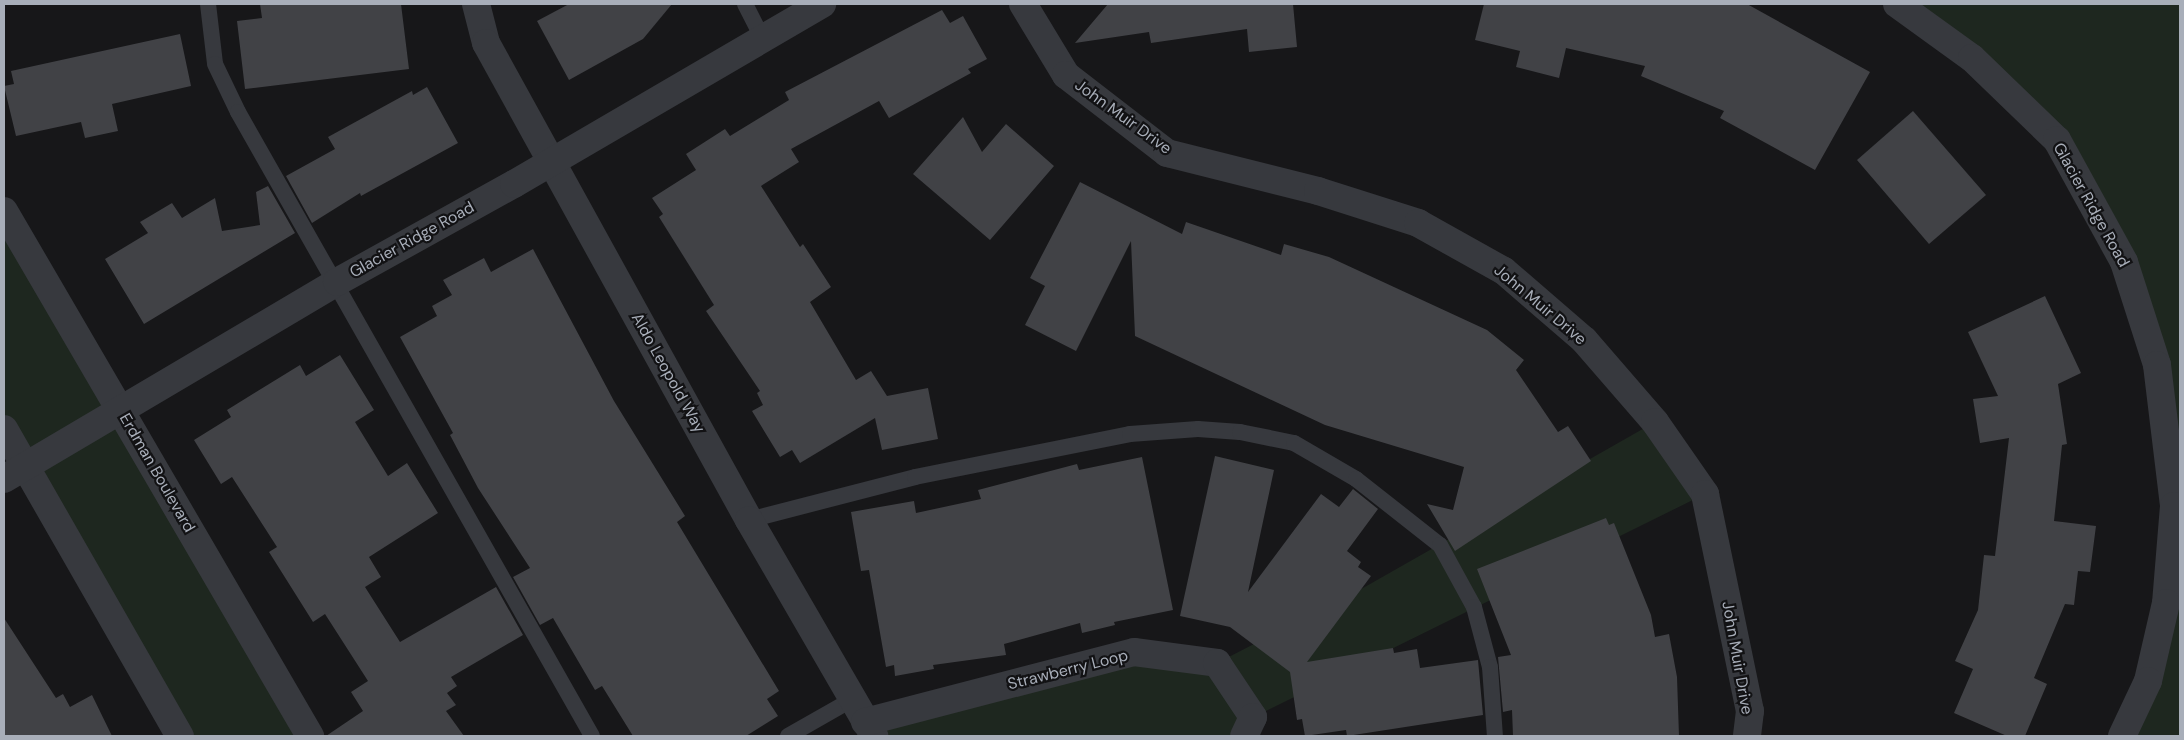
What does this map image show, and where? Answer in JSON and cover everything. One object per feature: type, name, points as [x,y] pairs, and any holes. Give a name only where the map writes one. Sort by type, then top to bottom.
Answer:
[{"type":"street","name":"Aldo Leopold Way","points":[[476,4],[486,43],[749,520],[863,720]]},
{"type":"street","name":"Glacier Ridge Road","points":[[15,473],[119,408],[337,282],[551,162],[822,4]]},
{"type":"street","name":"John Muir Drive","points":[[1023,4],[1066,75],[1167,153],[1318,191],[1418,223],[1504,271],[1584,340],[1655,422],[1705,494],[1750,711],[1747,736]]},
{"type":"street","name":"Glacier Ridge Road","points":[[1896,4],[1972,58],[2057,140],[2124,262],[2154,356],[2174,506],[2166,604],[2148,681],[2122,736]]},
{"type":"street","name":"Erdman Boulevard","points":[[4,211],[310,736]]},
{"type":"street","points":[[4,429],[15,473],[180,736]]},
{"type":"street","name":"Strawberry Loop","points":[[863,720],[1134,652],[1217,663],[1254,717],[1244,736]]},
{"type":"lane","points":[[208,4],[215,64],[238,112],[337,282],[385,375],[592,736]]},
{"type":"lane","points":[[745,4],[762,38]]},
{"type":"lane","points":[[749,520],[915,476],[1130,434],[1198,429],[1240,432],[1294,443],[1356,480],[1440,545],[1474,607],[1490,667],[1495,736]]},
{"type":"lane","points":[[788,736],[863,720]]},
{"type":"shaded area","points":[[1897,4],[2180,4],[2180,736],[2122,736],[2166,603],[2157,365],[2057,140]]},
{"type":"shaded area","points":[[4,211],[310,736],[180,736],[4,429]]},
{"type":"shaded area","points":[[1655,422],[1705,494],[1254,717],[1244,736],[874,736],[865,722],[1134,652],[1217,663],[1363,588]]},
{"type":"building","points":[[260,4],[401,4],[409,69],[245,89],[237,21],[262,18]]},
{"type":"building","points":[[569,4],[672,4],[643,39],[569,80],[537,21]]},
{"type":"building","points":[[1108,4],[1293,4],[1297,47],[1249,52],[1247,29],[1151,43],[1149,32],[1075,43]]},
{"type":"building","points":[[1484,4],[1747,4],[1870,72],[1815,170],[1720,118],[1724,111],[1641,76],[1645,66],[1566,48],[1559,78],[1516,67],[1520,51],[1475,40]]},
{"type":"building","points":[[942,10],[950,23],[963,16],[987,59],[968,69],[971,73],[889,118],[879,101],[791,149],[799,162],[761,186],[800,247],[803,244],[831,287],[810,302],[856,380],[871,371],[887,396],[928,388],[938,439],[882,450],[875,418],[800,463],[792,450],[780,457],[752,411],[763,405],[757,393],[760,391],[706,311],[714,305],[659,217],[663,214],[652,198],[696,170],[686,154],[725,129],[730,136],[789,100],[785,92]]},
{"type":"building","points":[[180,34],[191,86],[112,104],[118,131],[85,138],[81,122],[16,136],[4,86],[14,84],[11,71]]},
{"type":"building","points":[[427,87],[458,143],[361,196],[360,193],[312,223],[286,176],[335,149],[328,137],[412,91],[413,95]]},
{"type":"building","points":[[1913,111],[1986,195],[1929,244],[1857,160]]},
{"type":"building","points":[[963,117],[982,152],[1006,124],[1054,166],[990,240],[913,174]]},
{"type":"building","points":[[1080,182],[1182,234],[1186,222],[1281,255],[1284,244],[1329,257],[1487,330],[1524,360],[1516,370],[1558,432],[1568,426],[1591,461],[1455,551],[1427,504],[1453,510],[1464,467],[1325,425],[1135,336],[1131,241],[1076,351],[1025,325],[1045,286],[1030,278]]},
{"type":"building","points":[[268,186],[295,233],[144,324],[105,259],[148,233],[140,222],[172,203],[182,218],[215,198],[222,231],[260,225],[256,192]]},
{"type":"building","points":[[533,249],[614,401],[685,516],[677,522],[779,691],[767,699],[778,716],[746,736],[633,736],[602,686],[595,690],[553,618],[540,625],[513,577],[530,568],[478,488],[450,435],[453,433],[400,337],[437,316],[432,306],[452,295],[443,280],[484,258],[491,272]]},
{"type":"building","points":[[2045,296],[2081,373],[2058,384],[2067,444],[2062,445],[2054,521],[2096,526],[2090,572],[2078,571],[2074,605],[2065,604],[2034,678],[2047,684],[2025,736],[2007,736],[1954,713],[1973,669],[1955,661],[1978,610],[1984,555],[1995,556],[2009,438],[1980,443],[1973,399],[1998,396],[1968,332]]},
{"type":"building","points":[[340,355],[374,410],[355,422],[388,476],[407,463],[438,513],[369,557],[381,577],[365,587],[400,642],[496,587],[523,635],[451,677],[457,686],[447,693],[456,705],[446,711],[464,736],[326,736],[363,711],[351,692],[368,681],[325,614],[313,622],[269,552],[277,547],[232,477],[221,484],[194,440],[231,417],[227,410],[300,365],[306,376]]},
{"type":"building","points":[[1215,456],[1274,470],[1248,592],[1321,494],[1339,507],[1353,489],[1378,509],[1347,551],[1361,562],[1358,567],[1371,576],[1307,662],[1393,648],[1394,653],[1417,649],[1420,668],[1478,660],[1483,715],[1347,736],[1346,730],[1305,736],[1302,719],[1297,720],[1290,672],[1230,627],[1180,616]]},
{"type":"building","points":[[1142,457],[1173,610],[1114,622],[1115,625],[1082,633],[1080,623],[1004,644],[1006,655],[933,665],[934,669],[895,676],[894,665],[886,667],[869,570],[861,571],[851,512],[914,501],[916,513],[981,499],[978,490],[1077,464],[1079,470]]},
{"type":"building","points":[[1606,518],[1609,525],[1614,523],[1651,615],[1655,637],[1669,634],[1677,677],[1679,736],[1513,736],[1512,710],[1503,712],[1498,657],[1511,655],[1477,569]]},
{"type":"building","points":[[4,618],[56,698],[63,694],[70,707],[92,695],[112,736],[4,736]]}]
